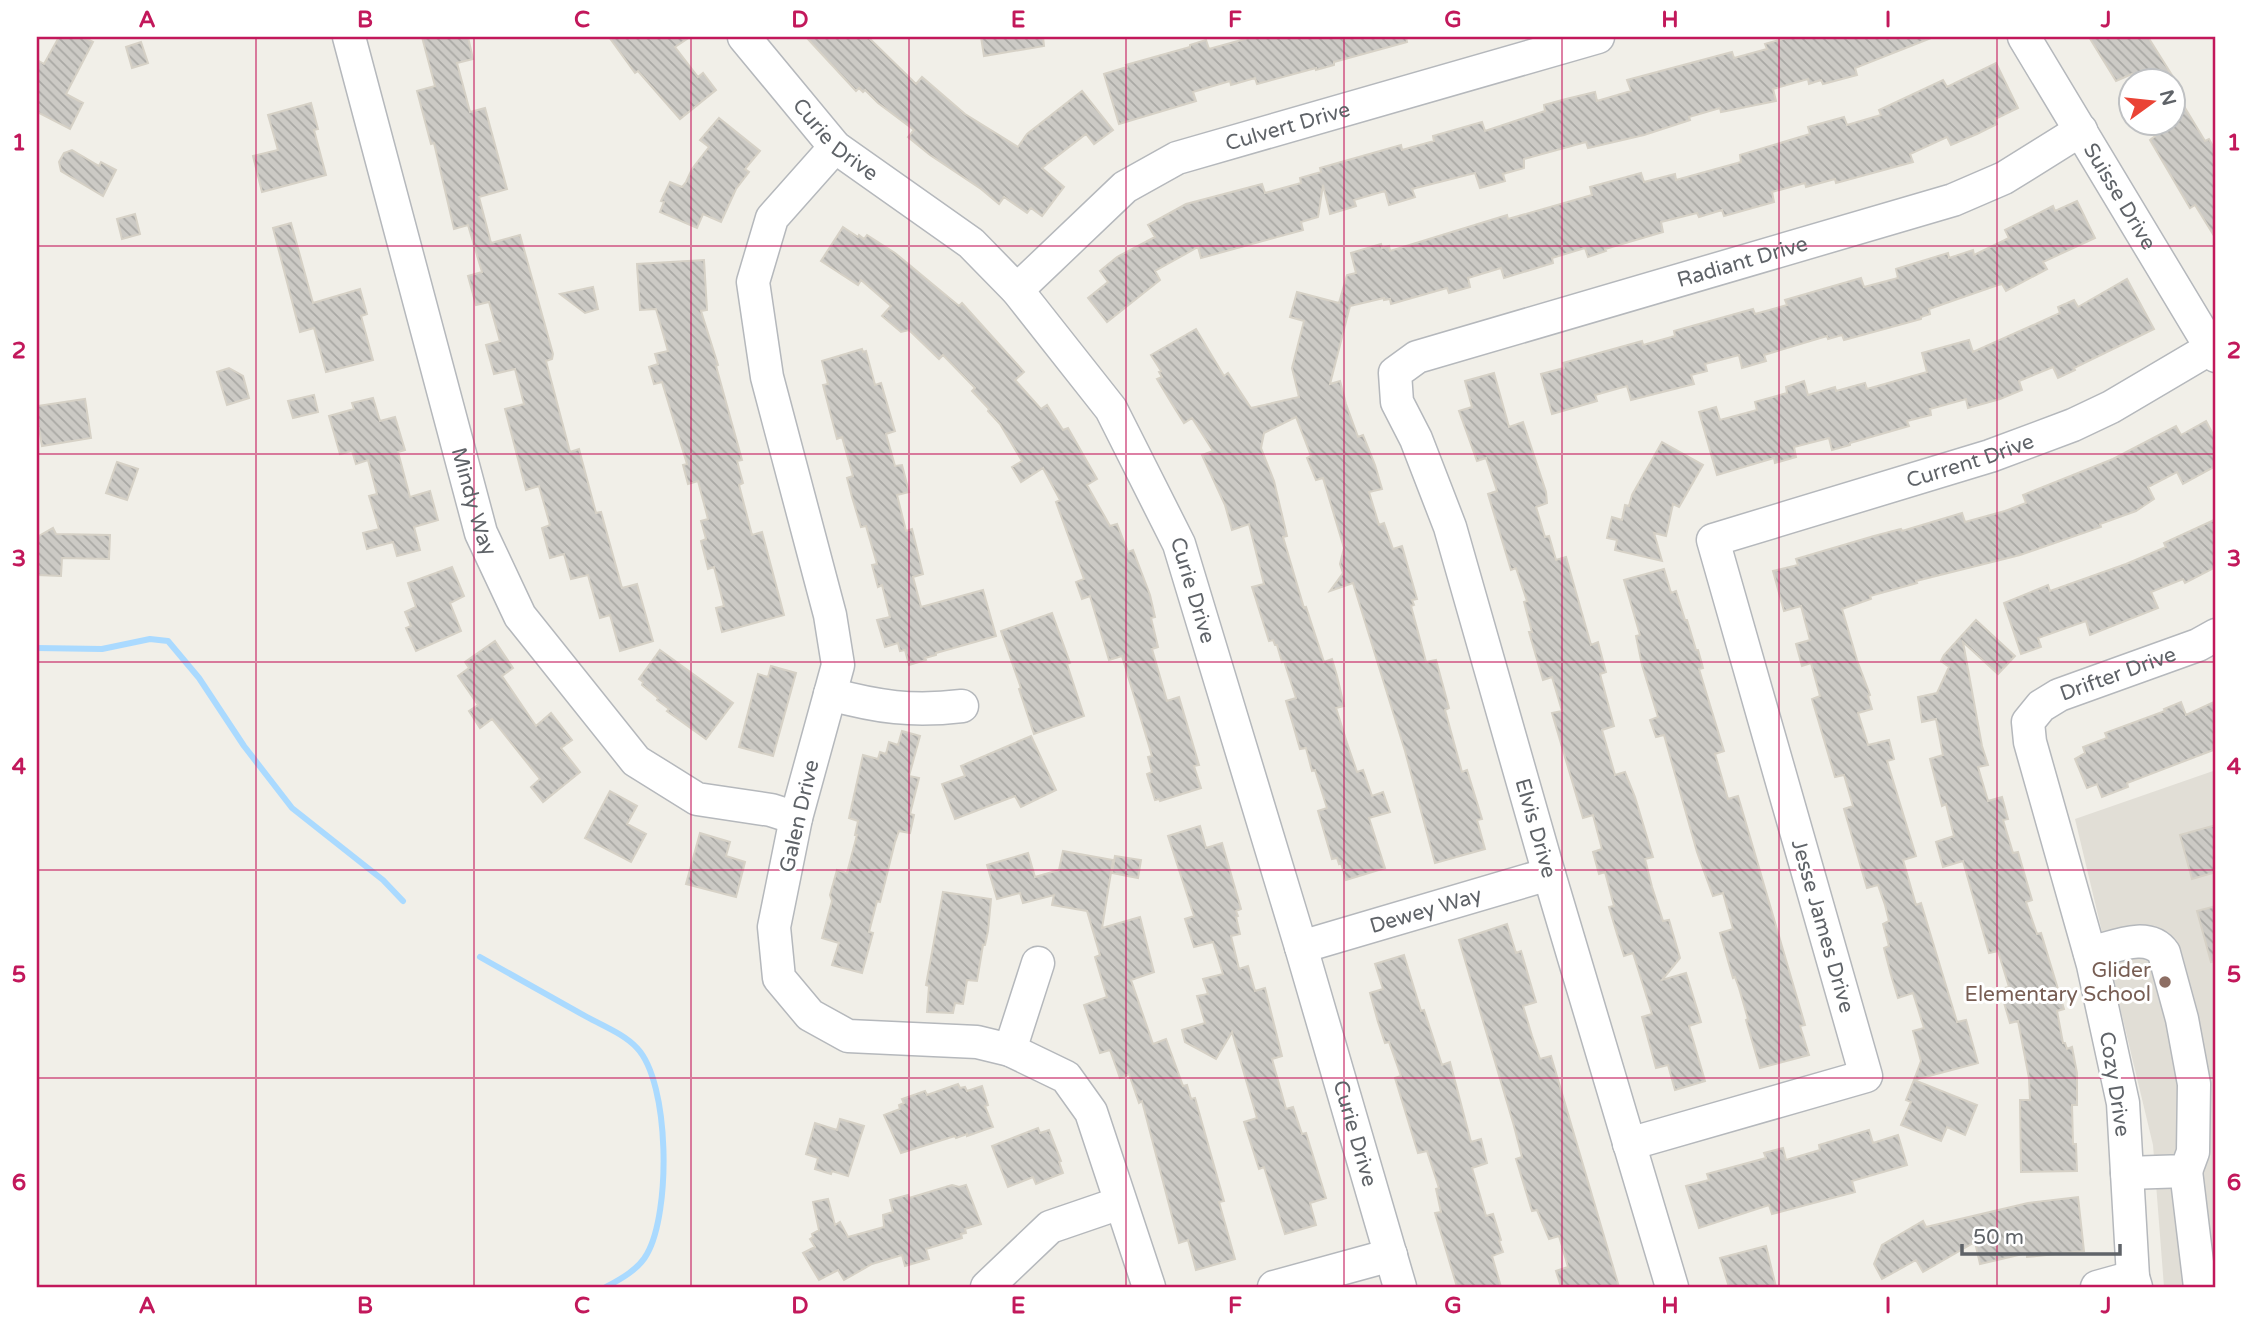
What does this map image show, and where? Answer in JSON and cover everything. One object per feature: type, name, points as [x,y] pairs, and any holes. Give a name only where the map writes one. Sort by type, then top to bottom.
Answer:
[{"type":"street","name":"Mindy Way","points":[[349,37],[481,533],[520,616],[636,761],[697,799],[771,810],[796,818]]},
{"type":"street","name":"Curie Drive","points":[[744,37],[835,147],[971,243],[1017,290],[1111,409],[1179,544],[1400,1287]]},
{"type":"street","name":"Culvert Drive","points":[[1017,290],[1125,187],[1177,158],[1598,37]]},
{"type":"street","name":"Suisse Drive","points":[[2024,37],[2214,352]]},
{"type":"street","name":"Radiant Drive","points":[[1395,373],[1417,357],[1953,200],[2004,178],[2081,130]]},
{"type":"street","name":"Galen Drive","points":[[835,147],[772,218],[753,282],[767,377],[831,615],[838,665],[796,818],[774,928],[779,978],[810,1015],[848,1036],[978,1042],[1010,1049],[1066,1077],[1091,1112],[1149,1287]]},
{"type":"street","name":"Current Drive","points":[[1713,540],[1990,456],[2073,425],[2214,352]]},
{"type":"street","name":"Elvis Drive","points":[[1395,373],[1397,402],[1416,439],[1450,527],[1549,874],[1672,1287]]},
{"type":"street","name":"Jesse James Drive","points":[[1629,1144],[1866,1076],[1713,540]]},
{"type":"street","name":"Drifter Drive","points":[[2028,722],[2041,706],[2059,695],[2198,645],[2216,635]]},
{"type":"street","points":[[830,694],[877,707],[930,710],[962,706]]},
{"type":"street","name":"Cozy Drive","points":[[2028,722],[2030,741],[2090,953],[2123,1103],[2134,1282]]},
{"type":"street","name":"Dewey Way","points":[[1301,947],[1549,874]]},
{"type":"street","points":[[2090,953],[2142,941],[2154,943],[2164,953],[2182,1019],[2193,1084],[2193,1152],[2186,1171],[2200,1287]]},
{"type":"street","points":[[1010,1049],[1038,963]]},
{"type":"street","points":[[2127,1173],[2186,1171]]},
{"type":"street","points":[[987,1287],[1050,1227],[1120,1203]]},
{"type":"street","points":[[1274,1287],[1391,1255]]},
{"type":"street","points":[[2097,1287],[2134,1282]]},
{"type":"shaded area","name":"Glider Elementary School","points":[[2216,770],[2216,1287],[2164,1287],[2153,1145],[2075,819]]},
{"type":"building","points":[[59,37],[84,37],[93,42],[66,94],[83,103],[70,129],[37,112],[37,60],[44,64]]},
{"type":"building","points":[[422,37],[468,37],[473,59],[457,63],[470,112],[485,108],[507,189],[479,197],[491,243],[520,235],[553,354],[552,359],[546,361],[570,452],[579,449],[596,513],[601,512],[622,588],[637,584],[653,641],[620,651],[610,615],[600,618],[588,575],[571,579],[564,554],[550,558],[542,528],[550,525],[539,486],[526,490],[505,409],[524,404],[515,369],[494,374],[486,345],[500,341],[489,302],[476,305],[468,276],[482,272],[468,225],[454,229],[434,143],[431,144],[417,91],[435,86]]},
{"type":"building","points":[[609,37],[690,37],[675,47],[698,77],[703,73],[716,90],[680,119],[638,71],[635,73]]},
{"type":"building","points":[[806,37],[868,37],[916,84],[922,77],[965,114],[1018,147],[1027,134],[1082,91],[1113,130],[1094,144],[1086,134],[1042,168],[1064,187],[1042,216],[1031,208],[1027,213],[1004,197],[999,204],[930,155],[908,137],[914,130],[865,90],[863,92],[859,88],[856,91]]},
{"type":"building","points":[[981,37],[1043,37],[1044,46],[984,56]]},
{"type":"building","points":[[1252,37],[1406,37],[1407,42],[1334,62],[1334,65],[1257,84],[1255,78],[1231,85],[1230,81],[1193,92],[1196,101],[1119,124],[1104,74],[1206,40],[1209,49]]},
{"type":"building","points":[[1790,37],[1931,38],[1855,68],[1857,75],[1823,84],[1821,80],[1809,84],[1808,79],[1773,89],[1776,101],[1721,112],[1720,108],[1644,135],[1588,148],[1586,142],[1524,159],[1524,168],[1503,174],[1505,181],[1480,188],[1475,173],[1412,189],[1415,197],[1389,205],[1385,191],[1354,200],[1356,206],[1330,214],[1323,185],[1318,217],[1301,222],[1303,230],[1201,258],[1198,247],[1155,271],[1160,280],[1107,322],[1088,298],[1108,282],[1100,271],[1117,257],[1155,237],[1148,225],[1186,204],[1262,184],[1265,193],[1301,183],[1300,178],[1321,172],[1320,168],[1401,145],[1402,150],[1434,141],[1433,136],[1482,122],[1485,131],[1545,111],[1544,105],[1566,99],[1595,92],[1597,101],[1631,91],[1627,80],[1732,52],[1734,58],[1767,49],[1765,44]]},
{"type":"building","points":[[2089,37],[2148,37],[2166,66],[2116,66],[2116,81]]},
{"type":"building","points":[[141,42],[148,63],[132,68],[126,47]]},
{"type":"building","points":[[1996,63],[2018,108],[1995,119],[1997,124],[1977,134],[1951,145],[1947,137],[1910,154],[1913,162],[1836,183],[1835,179],[1806,187],[1805,183],[1772,192],[1774,202],[1724,216],[1722,210],[1699,217],[1697,213],[1661,222],[1663,232],[1605,249],[1606,251],[1588,257],[1585,248],[1552,258],[1553,263],[1504,278],[1501,268],[1468,278],[1470,287],[1449,293],[1447,288],[1391,304],[1390,299],[1384,298],[1350,306],[1330,384],[1340,381],[1358,437],[1363,435],[1375,465],[1382,489],[1369,492],[1379,525],[1384,523],[1393,549],[1402,546],[1417,599],[1412,600],[1414,605],[1411,606],[1426,662],[1436,660],[1449,708],[1445,710],[1462,772],[1467,770],[1482,819],[1477,820],[1485,849],[1435,863],[1405,751],[1353,583],[1330,591],[1343,573],[1340,564],[1344,548],[1323,478],[1316,480],[1307,458],[1311,456],[1296,417],[1264,433],[1261,448],[1274,481],[1287,536],[1283,537],[1304,608],[1306,607],[1324,662],[1332,659],[1344,706],[1336,708],[1357,772],[1363,770],[1372,796],[1383,792],[1390,812],[1369,818],[1385,868],[1346,880],[1341,863],[1339,864],[1337,858],[1332,859],[1318,811],[1327,808],[1306,748],[1300,749],[1286,701],[1296,698],[1277,645],[1273,640],[1269,641],[1252,587],[1264,584],[1249,524],[1232,530],[1225,505],[1202,455],[1213,451],[1192,418],[1184,423],[1157,379],[1162,377],[1159,372],[1161,371],[1151,355],[1196,329],[1224,376],[1228,373],[1251,408],[1299,397],[1292,368],[1304,321],[1290,317],[1297,292],[1339,303],[1347,275],[1356,273],[1351,253],[1381,244],[1382,248],[1389,246],[1390,251],[1507,215],[1508,219],[1592,195],[1590,187],[1641,173],[1644,182],[1675,174],[1676,180],[1741,162],[1740,155],[1810,134],[1808,127],[1844,117],[1847,125],[1881,115],[1879,110],[1943,80],[1947,87]]},
{"type":"building","points":[[311,103],[318,129],[314,130],[326,175],[262,192],[253,156],[278,150],[268,115]]},
{"type":"building","points":[[2186,110],[2205,141],[2209,139],[2216,152],[2216,239],[2195,205],[2190,208],[2150,140],[2155,136],[2186,136]]},
{"type":"building","points":[[719,118],[760,151],[745,169],[749,172],[736,189],[721,222],[703,214],[697,228],[660,212],[664,202],[661,201],[670,182],[682,187],[686,182],[692,169],[709,147],[700,140]]},
{"type":"building","points":[[72,150],[99,166],[101,162],[116,170],[103,196],[61,171],[59,162],[64,153]]},
{"type":"building","points":[[2077,201],[2095,238],[2043,262],[2047,269],[2006,291],[2002,284],[1998,285],[1929,309],[1930,314],[1921,319],[1844,340],[1842,335],[1828,339],[1827,336],[1764,355],[1766,361],[1742,368],[1739,355],[1705,364],[1707,371],[1691,375],[1694,384],[1631,400],[1627,386],[1595,395],[1597,401],[1552,414],[1541,374],[1564,368],[1563,363],[1642,341],[1643,345],[1675,336],[1674,331],[1753,309],[1755,314],[1787,305],[1785,300],[1861,278],[1864,287],[1898,278],[1896,269],[1948,253],[1949,258],[1973,250],[1974,255],[2009,238],[2005,230],[2053,206],[2055,211]]},
{"type":"building","points":[[135,214],[140,234],[122,239],[117,219]]},
{"type":"building","points":[[291,223],[313,303],[360,289],[367,314],[361,316],[373,360],[326,372],[314,328],[300,332],[273,228]]},
{"type":"building","points":[[843,227],[864,239],[867,235],[895,253],[959,306],[962,303],[1024,372],[1015,380],[1041,409],[1047,405],[1063,430],[1068,428],[1097,479],[1087,485],[1110,526],[1117,524],[1128,552],[1133,550],[1150,595],[1155,617],[1151,618],[1158,647],[1152,649],[1167,701],[1179,697],[1199,765],[1194,766],[1201,788],[1160,801],[1155,800],[1147,774],[1152,772],[1148,757],[1152,756],[1122,656],[1109,660],[1090,596],[1082,599],[1076,582],[1084,579],[1056,502],[1060,500],[1043,468],[1021,482],[1012,467],[1022,461],[1000,424],[972,391],[975,388],[943,355],[939,359],[909,330],[901,332],[882,316],[891,306],[861,280],[858,285],[821,261]]},
{"type":"building","points":[[704,260],[707,310],[701,311],[742,460],[737,461],[743,483],[739,485],[752,535],[762,532],[784,615],[722,632],[716,608],[724,606],[714,567],[708,569],[701,541],[706,539],[701,521],[708,519],[698,481],[688,484],[683,465],[687,464],[662,382],[654,384],[649,367],[658,364],[655,354],[668,351],[656,309],[640,310],[637,264]]},
{"type":"building","points":[[2127,279],[2154,329],[2074,368],[2075,370],[2058,378],[2053,367],[2019,381],[2022,390],[2000,399],[1968,408],[1966,399],[1930,409],[1931,415],[1907,421],[1909,426],[1850,445],[1832,450],[1829,438],[1794,447],[1796,457],[1775,463],[1774,458],[1717,475],[1699,412],[1716,407],[1720,420],[1757,410],[1755,402],[1787,393],[1786,387],[1804,381],[1808,395],[1835,387],[1836,391],[1865,383],[1867,389],[1927,372],[1922,353],[1969,340],[1973,352],[2060,313],[2058,307],[2074,300],[2078,307]]},
{"type":"building","points":[[593,287],[598,309],[585,313],[560,294]]},
{"type":"building","points":[[862,349],[863,352],[866,351],[875,385],[881,383],[895,431],[886,434],[895,466],[902,465],[909,492],[897,495],[906,531],[912,529],[923,574],[913,577],[921,607],[983,590],[996,636],[936,653],[925,658],[926,660],[909,665],[905,650],[900,651],[898,643],[885,647],[877,620],[890,617],[882,585],[878,587],[872,565],[877,564],[866,526],[861,527],[852,497],[847,478],[853,476],[842,437],[837,439],[823,385],[828,384],[822,361]]},
{"type":"building","points":[[229,368],[243,376],[249,398],[227,405],[217,372]]},
{"type":"building","points":[[1494,373],[1509,427],[1523,422],[1546,492],[1547,503],[1536,507],[1545,537],[1549,536],[1556,560],[1566,557],[1591,645],[1598,642],[1606,672],[1600,674],[1614,726],[1602,730],[1615,775],[1625,772],[1635,797],[1653,857],[1645,859],[1652,887],[1663,921],[1669,920],[1680,958],[1662,980],[1686,973],[1701,1022],[1689,1026],[1705,1081],[1675,1090],[1668,1065],[1656,1068],[1642,1017],[1652,1014],[1633,953],[1624,956],[1609,907],[1614,906],[1605,872],[1599,874],[1593,852],[1602,849],[1593,815],[1583,818],[1552,713],[1562,711],[1552,677],[1543,680],[1529,632],[1532,632],[1524,602],[1527,601],[1516,568],[1511,570],[1488,494],[1497,491],[1486,458],[1477,461],[1459,411],[1472,407],[1465,381]]},
{"type":"building","points":[[314,395],[318,412],[293,418],[288,401]]},
{"type":"building","points":[[373,398],[380,421],[395,417],[405,450],[398,452],[410,497],[430,491],[438,520],[414,527],[420,550],[397,556],[393,542],[367,549],[363,533],[379,529],[369,496],[377,494],[368,460],[356,464],[352,451],[340,454],[329,416],[354,409],[352,403]]},
{"type":"building","points":[[85,399],[91,438],[42,446],[39,428],[37,429],[37,406]]},
{"type":"building","points":[[2206,421],[2216,440],[2216,466],[2183,484],[2177,472],[2148,487],[2154,499],[2136,511],[2100,524],[2101,527],[2020,555],[1916,581],[1917,583],[1870,596],[1871,599],[1842,609],[1870,695],[1868,696],[1872,709],[1858,713],[1868,745],[1889,740],[1894,759],[1887,761],[1916,856],[1903,860],[1916,905],[1921,903],[1957,1022],[1966,1020],[1978,1063],[1914,1080],[1921,1061],[1913,1031],[1924,1028],[1913,993],[1898,998],[1891,975],[1884,948],[1889,946],[1883,924],[1889,921],[1885,905],[1878,885],[1867,888],[1844,809],[1853,806],[1844,775],[1835,777],[1812,699],[1820,696],[1811,663],[1802,666],[1796,644],[1810,640],[1801,606],[1784,611],[1773,571],[1798,565],[1796,559],[1962,513],[1965,522],[2005,511],[2026,503],[2023,495],[2113,459],[2176,426],[2181,435]]},
{"type":"building","points":[[1662,442],[1703,465],[1679,507],[1673,504],[1666,536],[1654,533],[1662,561],[1615,550],[1617,540],[1607,538],[1612,517],[1622,520],[1625,505],[1629,506],[1632,495]]},
{"type":"building","points":[[117,462],[138,469],[127,500],[106,493]]},
{"type":"building","points":[[2216,519],[2216,567],[2185,583],[2183,579],[2151,592],[2158,608],[2090,635],[2086,621],[2038,638],[2041,647],[2021,654],[2004,603],[2048,585],[2050,591],[2126,564],[2166,547],[2164,543]]},
{"type":"building","points":[[53,528],[56,534],[110,535],[109,559],[62,558],[61,576],[37,575],[37,537]]},
{"type":"building","points":[[452,567],[464,596],[450,603],[461,631],[416,651],[406,628],[411,626],[405,612],[416,607],[408,583]]},
{"type":"building","points":[[1664,569],[1671,593],[1676,591],[1698,650],[1703,668],[1699,669],[1724,751],[1715,754],[1728,799],[1738,796],[1805,1025],[1800,1026],[1809,1055],[1760,1068],[1739,988],[1735,977],[1733,978],[1720,933],[1733,929],[1723,893],[1713,896],[1697,852],[1664,735],[1656,737],[1650,720],[1658,717],[1642,665],[1636,636],[1640,635],[1624,580]]},
{"type":"building","points":[[1052,613],[1070,663],[1067,664],[1084,716],[1034,734],[1001,631]]},
{"type":"building","points":[[1976,620],[2015,656],[1998,674],[1963,642],[1988,765],[1978,767],[1988,801],[2002,797],[2008,819],[2003,820],[2013,853],[2018,852],[2032,900],[2026,902],[2037,934],[2041,933],[2064,1009],[2057,1011],[2063,1043],[2067,1049],[2072,1047],[2077,1073],[2077,1105],[2072,1105],[2077,1171],[2021,1172],[2020,1100],[2030,1100],[2029,1078],[2018,1021],[2010,1023],[2000,989],[2009,987],[1998,951],[1989,953],[1963,861],[1943,867],[1936,842],[1954,836],[1946,804],[1942,806],[1930,759],[1943,755],[1936,719],[1922,722],[1918,697],[1937,693],[1949,667],[1941,661],[1944,655]]},
{"type":"building","points":[[495,641],[513,668],[502,676],[536,726],[551,713],[572,740],[561,748],[580,772],[543,802],[531,787],[540,779],[492,719],[480,728],[469,711],[478,705],[458,676],[469,668],[465,662]]},
{"type":"building","points":[[660,650],[733,703],[706,739],[667,711],[669,709],[642,685],[643,682],[639,679]]},
{"type":"building","points":[[771,666],[796,673],[773,756],[739,747],[758,674],[768,677]]},
{"type":"building","points":[[2216,701],[2216,749],[2127,783],[2128,787],[2102,797],[2097,784],[2087,788],[2075,759],[2085,753],[2083,747],[2107,738],[2105,733],[2165,711],[2164,709],[2181,702],[2186,715]]},
{"type":"building","points":[[902,731],[920,736],[909,776],[919,778],[910,814],[914,815],[910,833],[899,831],[895,842],[880,902],[877,901],[869,932],[873,933],[862,973],[832,965],[839,943],[822,938],[837,870],[847,873],[857,835],[858,821],[849,818],[863,755],[878,759],[880,752],[886,754],[889,742],[898,745]]},
{"type":"building","points":[[1031,736],[1056,790],[1021,807],[1015,796],[955,819],[942,784],[965,776],[961,766]]},
{"type":"building","points":[[610,791],[637,806],[627,824],[646,834],[631,862],[585,838]]},
{"type":"building","points":[[2216,825],[2216,872],[2192,879],[2180,835]]},
{"type":"building","points":[[1200,826],[1206,848],[1222,843],[1241,909],[1236,911],[1240,934],[1231,936],[1239,969],[1248,966],[1255,991],[1265,988],[1282,1056],[1272,1059],[1286,1109],[1293,1107],[1302,1134],[1306,1133],[1326,1198],[1310,1203],[1316,1225],[1285,1234],[1264,1167],[1259,1169],[1244,1122],[1257,1118],[1232,1032],[1216,1059],[1185,1042],[1182,1030],[1205,1023],[1197,996],[1208,994],[1203,979],[1223,974],[1213,942],[1194,947],[1185,919],[1194,916],[1168,836]]},
{"type":"building","points":[[700,833],[730,842],[726,856],[745,862],[736,897],[686,884]]},
{"type":"building","points":[[1063,851],[1113,860],[1102,928],[1140,917],[1154,972],[1131,980],[1153,1044],[1166,1039],[1183,1086],[1187,1085],[1191,1099],[1195,1098],[1224,1201],[1219,1202],[1235,1259],[1196,1270],[1188,1240],[1179,1243],[1142,1101],[1139,1103],[1129,1074],[1120,1078],[1110,1050],[1100,1053],[1084,1005],[1107,997],[1095,957],[1100,955],[1087,911],[1052,905],[1054,895],[1023,903],[1020,893],[997,899],[987,865],[1028,853],[1035,877],[1059,870]]},
{"type":"building","points":[[1115,856],[1141,860],[1138,878],[1112,873]]},
{"type":"building","points":[[943,892],[991,899],[988,931],[977,981],[967,980],[963,1004],[955,1003],[953,1013],[927,1012],[929,986],[926,985]]},
{"type":"building","points":[[2216,906],[2216,961],[2211,962],[2197,911]]},
{"type":"building","points":[[1507,924],[1516,953],[1521,951],[1536,1002],[1523,1006],[1532,1036],[1540,1059],[1551,1056],[1619,1287],[1561,1287],[1556,1271],[1568,1267],[1559,1236],[1549,1239],[1537,1210],[1532,1211],[1516,1159],[1522,1157],[1514,1126],[1459,940]]},
{"type":"building","points":[[1404,955],[1421,1011],[1424,1010],[1442,1065],[1450,1062],[1471,1142],[1481,1139],[1487,1163],[1472,1168],[1486,1216],[1493,1214],[1501,1240],[1499,1241],[1503,1252],[1492,1256],[1501,1287],[1457,1287],[1435,1213],[1441,1212],[1436,1189],[1439,1188],[1427,1151],[1418,1153],[1395,1078],[1401,1076],[1389,1042],[1385,1043],[1378,1022],[1370,993],[1383,989],[1375,964]]},
{"type":"building","points":[[1914,1080],[1977,1105],[1965,1135],[1947,1127],[1941,1141],[1901,1125],[1911,1102],[1906,1100]]},
{"type":"building","points":[[958,1084],[967,1091],[982,1086],[988,1105],[985,1106],[993,1127],[901,1153],[884,1115],[900,1109],[899,1105],[904,1103],[902,1099],[925,1091],[927,1095]]},
{"type":"building","points":[[840,1119],[864,1126],[848,1176],[815,1169],[818,1158],[806,1154],[815,1123],[837,1130]]},
{"type":"building","points":[[1038,1128],[1040,1133],[1049,1130],[1063,1173],[1036,1184],[1033,1177],[1008,1187],[992,1146]]},
{"type":"building","points":[[1869,1130],[1873,1143],[1898,1135],[1907,1165],[1852,1181],[1855,1192],[1772,1214],[1769,1205],[1699,1228],[1686,1186],[1709,1180],[1707,1174],[1766,1158],[1764,1153],[1783,1148],[1786,1160],[1820,1150],[1819,1145]]},
{"type":"building","points":[[952,1185],[966,1185],[981,1224],[965,1229],[966,1233],[961,1234],[962,1238],[926,1249],[929,1259],[905,1266],[902,1255],[872,1264],[844,1280],[838,1270],[819,1280],[803,1253],[815,1247],[810,1239],[812,1234],[819,1230],[813,1202],[828,1199],[835,1225],[840,1222],[848,1237],[884,1227],[883,1215],[893,1212],[890,1200],[908,1195],[909,1198]]},
{"type":"building","points":[[2078,1197],[2084,1251],[2027,1257],[2027,1253],[1980,1264],[1975,1242],[1923,1272],[1916,1260],[1882,1279],[1874,1264],[1882,1245],[1923,1221],[1926,1227],[2028,1203]]},
{"type":"building","points":[[1766,1246],[1776,1287],[1729,1287],[1720,1258]]},
{"type":"waterway","points":[[37,648],[102,649],[150,639],[168,641],[199,678],[244,746],[292,808],[383,880],[403,901]]},
{"type":"waterway","points":[[480,957],[620,1034],[637,1048],[648,1065],[661,1117],[663,1180],[660,1209],[655,1235],[644,1259],[629,1273],[606,1287]]},
{"type":"place","name":"Glider Elementary School","points":[[2165,982]]}]
